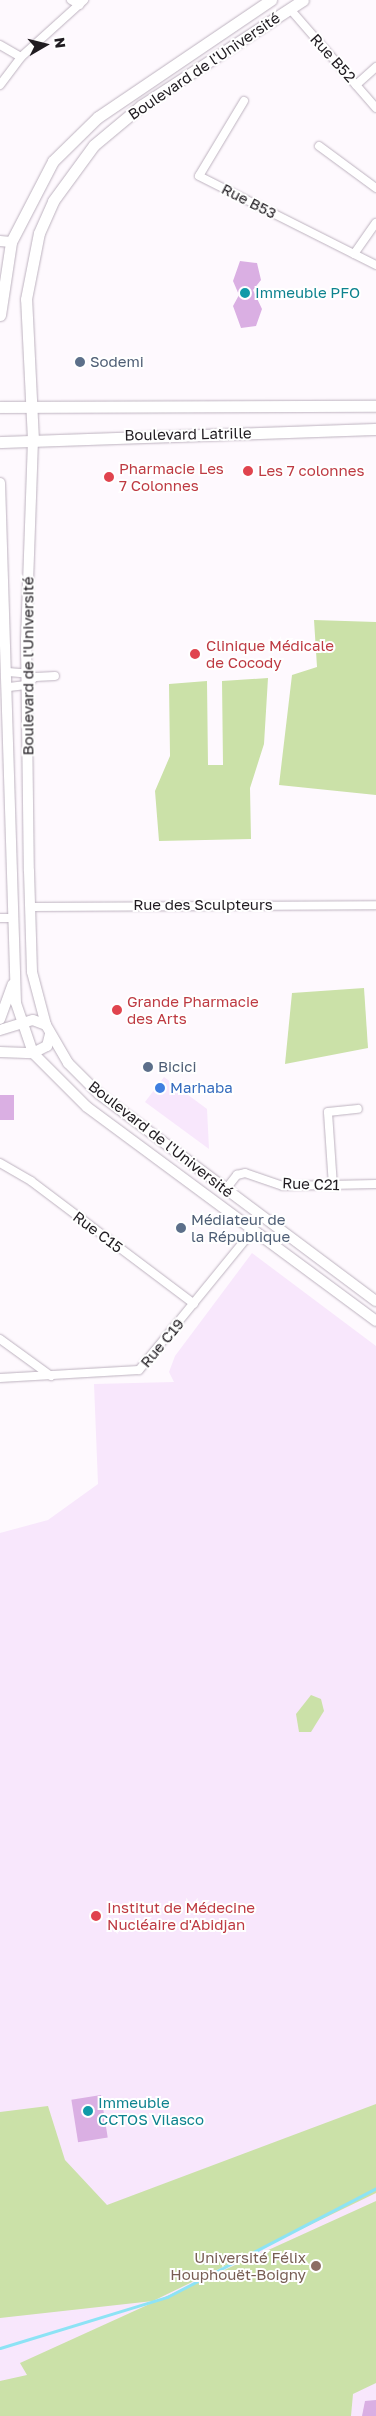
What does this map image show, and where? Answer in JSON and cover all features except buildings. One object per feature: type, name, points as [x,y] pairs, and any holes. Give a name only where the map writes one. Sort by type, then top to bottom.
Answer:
[{"type":"main road","name":"Boulevard de l'Université","points":[[0,314],[6,241],[53,161],[81,131],[271,0]]},
{"type":"main road","name":"Boulevard de l'Université","points":[[32,440],[26,299],[30,266],[43,225],[70,173],[94,145],[142,105],[303,0]]},
{"type":"main road","name":"Boulevard Latrille","points":[[0,407],[30,406],[104,410],[376,406]]},
{"type":"main road","name":"Boulevard Latrille","points":[[0,442],[376,429]]},
{"type":"street","points":[[71,0],[82,2]]},
{"type":"street","points":[[0,85],[20,57],[82,2]]},
{"type":"street","name":"Rue B52","points":[[290,9],[376,108]]},
{"type":"street","points":[[0,45],[20,57]]},
{"type":"street","points":[[356,84],[376,67]]},
{"type":"street","name":"Rue B53","points":[[244,101],[199,176],[376,265]]},
{"type":"street","points":[[319,146],[376,188]]},
{"type":"street","points":[[354,254],[376,223]]},
{"type":"street","name":"Boulevard de l'Université","points":[[32,440],[31,674],[26,685],[30,907],[32,972],[48,1030],[68,1063],[99,1094],[376,1301]]},
{"type":"street","name":"Boulevard de l'Université","points":[[0,483],[8,672],[15,976],[21,1024],[33,1053],[87,1107],[376,1321]]},
{"type":"street","points":[[8,672],[55,676]]},
{"type":"street","points":[[8,687],[26,685]]},
{"type":"street","points":[[367,904],[376,898]]},
{"type":"street","name":"Rue des Sculpteurs","points":[[30,907],[376,905]]},
{"type":"street","points":[[0,918],[14,918]]},
{"type":"street","points":[[0,1019],[15,976]]},
{"type":"street","points":[[0,1030],[33,1020],[48,1030],[47,1046],[33,1053],[0,1052]]},
{"type":"street","points":[[333,1186],[328,1112],[358,1109]]},
{"type":"street","name":"Rue C15","points":[[0,1163],[31,1181],[194,1304]]},
{"type":"street","name":"Rue C21","points":[[226,1190],[237,1175],[245,1173],[283,1186],[376,1184]]},
{"type":"street","name":"Rue C19","points":[[0,1378],[139,1370],[253,1230]]},
{"type":"street","points":[[355,1305],[364,1292],[376,1292]]},
{"type":"street","points":[[0,1339],[51,1376]]},
{"type":"shaded area","points":[[164,1077],[207,1109],[209,1149],[145,1102]]},
{"type":"shaded area","points":[[252,1253],[376,1346],[376,2416],[0,2416],[0,1533],[48,1520],[98,1484],[94,1384],[174,1382],[169,1372],[175,1356]]},
{"type":"green space","points":[[314,620],[376,622],[376,795],[279,785],[292,675],[317,667]]},
{"type":"green space","points":[[268,678],[264,744],[250,788],[251,839],[159,841],[155,791],[170,756],[169,684],[207,681],[208,765],[223,765],[222,681]]},
{"type":"green space","points":[[364,988],[368,1048],[285,1064],[292,993]]},
{"type":"green space","points":[[311,1695],[321,1699],[324,1711],[311,1732],[299,1732],[296,1714]]},
{"type":"green space","points":[[376,2104],[376,2193],[153,2301],[0,2318],[0,2112],[48,2106],[65,2160],[107,2205]]},
{"type":"green space","name":"Université Félix Houphouët-Boigny","points":[[376,2201],[376,2383],[353,2394],[351,2416],[0,2416],[0,2381],[27,2375],[20,2363]]},
{"type":"waterway","points":[[0,2348],[167,2297],[376,2188]]},
{"type":"place","name":"Immeuble PFO","points":[[245,293]]},
{"type":"place","name":"Sodemi","points":[[80,362]]},
{"type":"place","name":"Les 7 colonnes","points":[[248,471]]},
{"type":"place","name":"Pharmacie Les 7 Colonnes","points":[[109,477]]},
{"type":"place","name":"Clinique Médicale de Cocody","points":[[195,654]]},
{"type":"place","name":"Grande Pharmacie des Arts","points":[[117,1010]]},
{"type":"place","name":"Bicici","points":[[148,1067]]},
{"type":"place","name":"Marhaba","points":[[160,1088]]},
{"type":"place","name":"Médiateur de la République","points":[[181,1228]]},
{"type":"place","name":"Institut de Médecine Nucléaire d'Abidjan","points":[[96,1916]]},
{"type":"place","name":"Immeuble CCTOS Vilasco","points":[[88,2111]]},
{"type":"place","name":"Université Félix Houphouët-Boigny","points":[[316,2266]]}]
